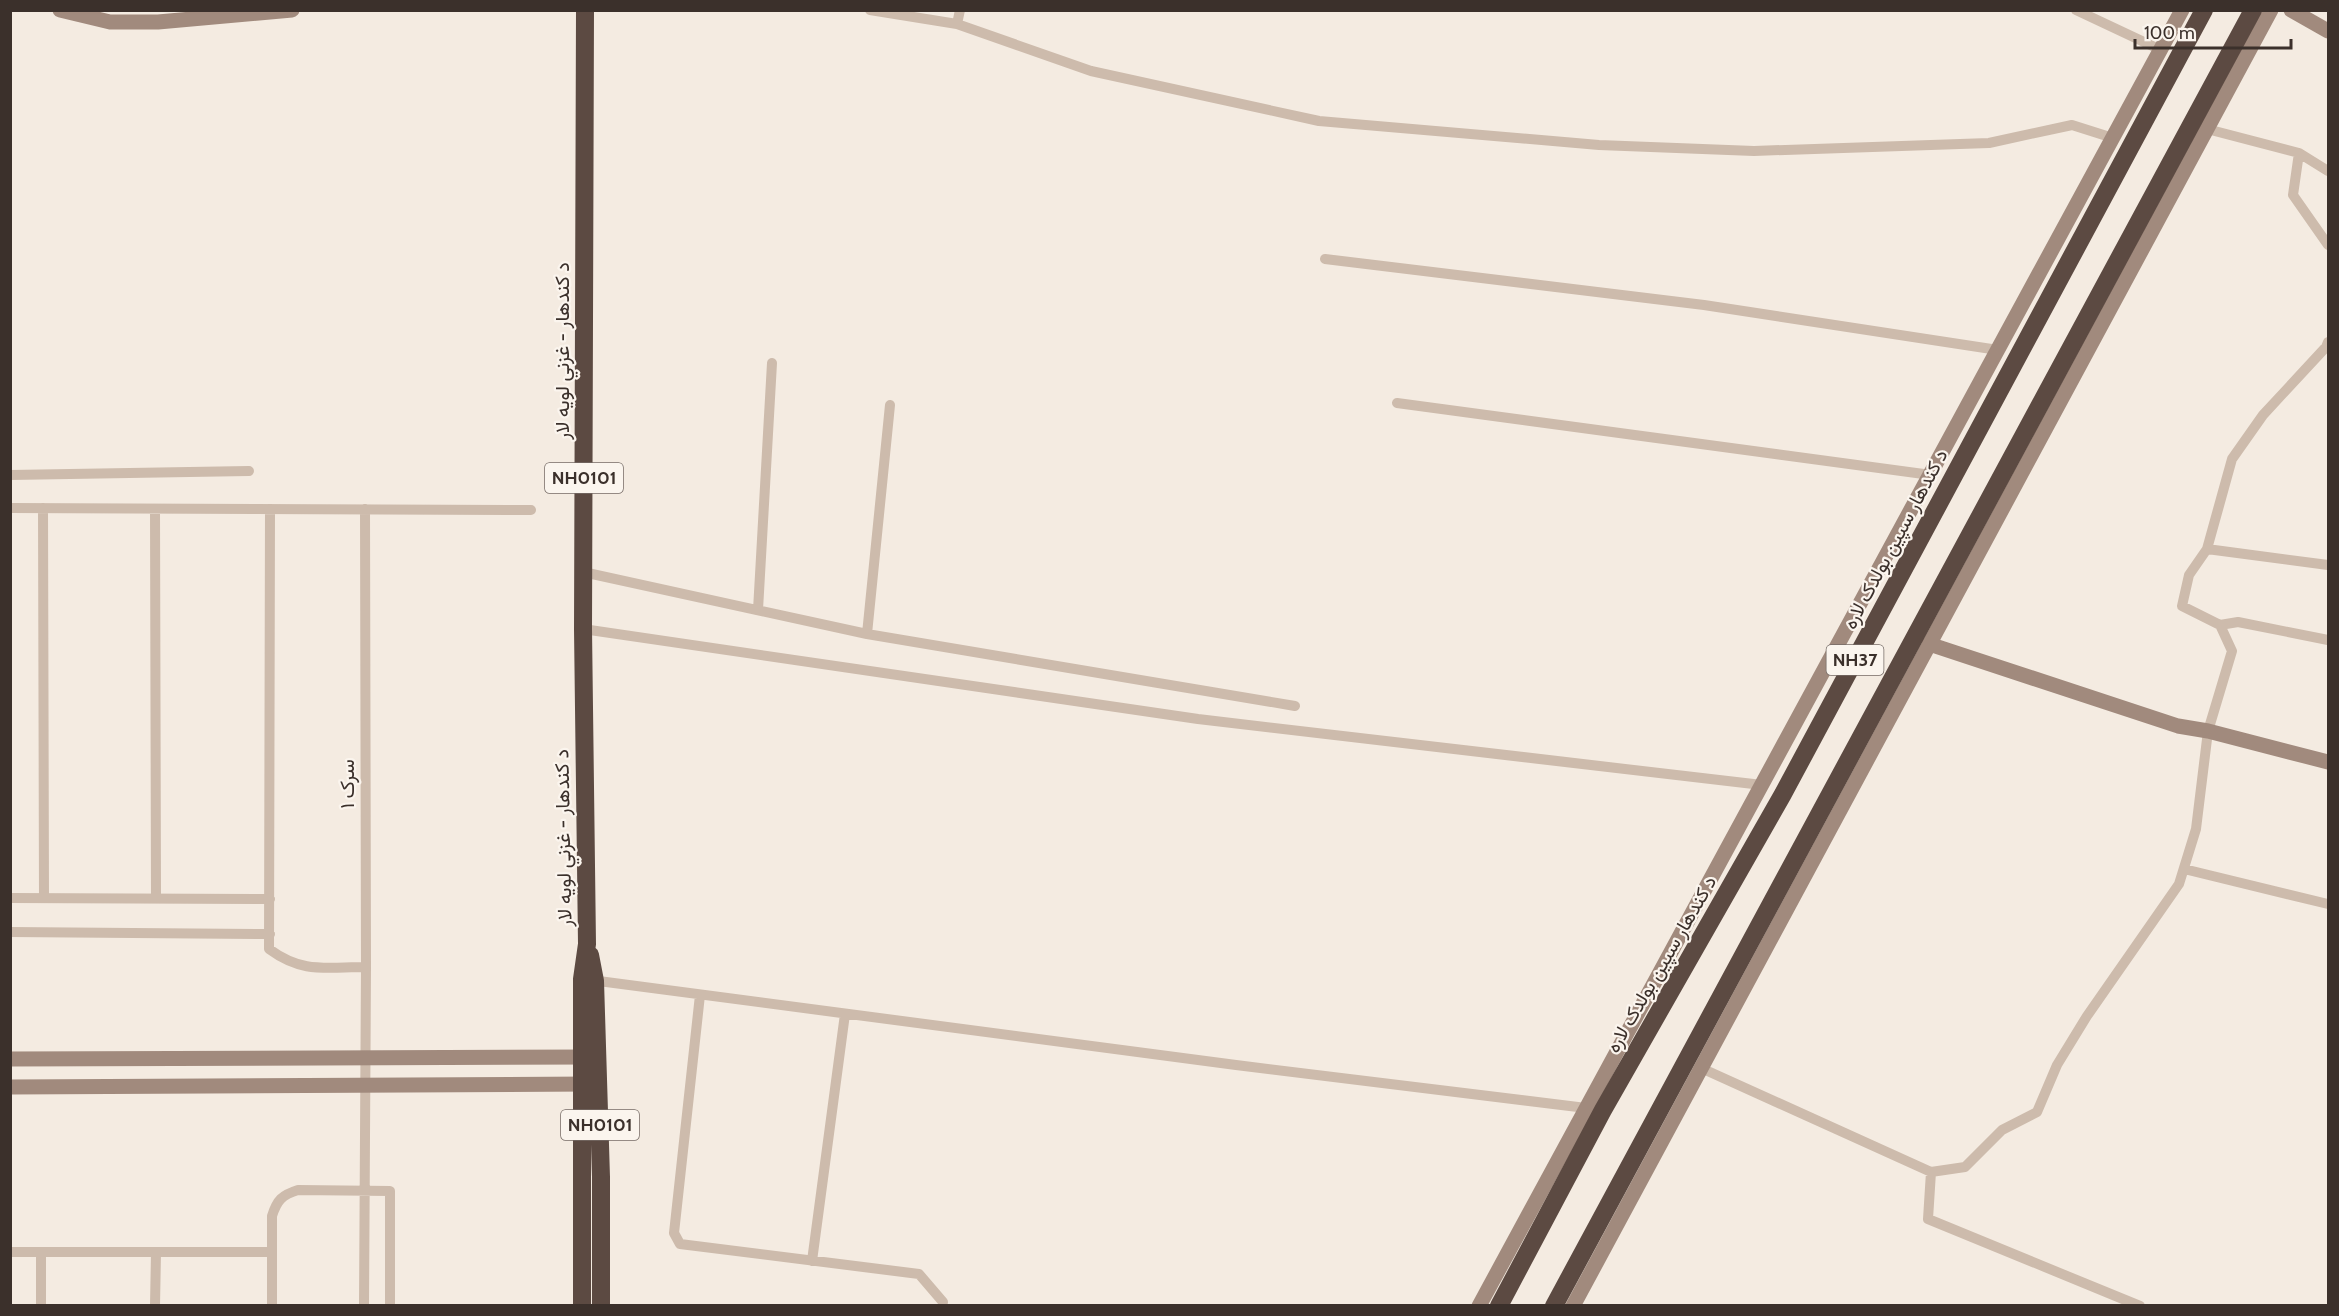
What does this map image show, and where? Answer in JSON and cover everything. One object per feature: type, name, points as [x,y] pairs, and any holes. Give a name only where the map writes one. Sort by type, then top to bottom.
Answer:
[{"type":"highway","name":"د کندهار - غزني لويه لار","points":[[582,1305],[590,1084],[583,629],[585,10]]},
{"type":"highway","name":"د کندهار سپین بولدک لاره","points":[[1499,1305],[1603,1110],[1800,763],[2204,10]]},
{"type":"highway","name":"NH37","points":[[1554,1305],[2253,10]]},
{"type":"highway","name":"د کندهار - غزني لويه لار","points":[[590,1084],[601,1177],[601,1305]]},
{"type":"street","points":[[60,10],[110,22],[158,22],[292,10]]},
{"type":"street","points":[[870,10],[957,24],[1091,70],[1319,121],[1599,145],[1754,151],[1989,142],[2072,125],[2113,138]]},
{"type":"street","points":[[957,24],[960,10]]},
{"type":"street","points":[[2076,10],[2161,50]]},
{"type":"street","points":[[1479,1305],[2182,10]]},
{"type":"street","points":[[1573,1305],[2271,10]]},
{"type":"street","points":[[2291,10],[2328,31]]},
{"type":"street","points":[[2207,129],[2299,153],[2328,171]]},
{"type":"street","points":[[2299,153],[2293,195],[2328,244]]},
{"type":"street","points":[[1325,259],[1704,304],[1998,351]]},
{"type":"street","points":[[2328,342],[2264,416],[2232,459],[2207,549],[2189,575],[2182,606],[2220,625],[2238,622],[2328,640]]},
{"type":"street","points":[[758,610],[772,363]]},
{"type":"street","points":[[1397,403],[1931,476]]},
{"type":"street","points":[[867,634],[890,405]]},
{"type":"street","points":[[10,475],[249,471]]},
{"type":"street","points":[[10,508],[531,510]]},
{"type":"street","points":[[43,508],[44,898]]},
{"type":"street","points":[[154,508],[156,898]]},
{"type":"street","points":[[270,509],[269,949],[286,961],[304,967],[366,967]]},
{"type":"street","name":"سرک ۱","points":[[364,1305],[365,509]]},
{"type":"street","points":[[2207,549],[2328,565]]},
{"type":"street","points":[[583,572],[867,634],[1295,706]]},
{"type":"street","points":[[1701,1068],[1931,1172],[1965,1167],[2002,1130],[2037,1112],[2056,1065],[2087,1016],[2179,884],[2196,830],[2208,731],[2232,651],[2220,625]]},
{"type":"street","points":[[583,629],[1198,718],[1762,784]]},
{"type":"street","points":[[1929,644],[2178,726],[2208,731],[2328,762]]},
{"type":"street","points":[[2184,869],[2328,904]]},
{"type":"street","points":[[10,898],[270,899]]},
{"type":"street","points":[[10,932],[270,934]]},
{"type":"street","points":[[589,980],[1586,1108]]},
{"type":"street","points":[[700,995],[674,1233],[680,1244],[919,1274],[943,1302]]},
{"type":"street","points":[[812,1261],[845,1014]]},
{"type":"street","points":[[10,1059],[590,1057]]},
{"type":"street","points":[[10,1088],[590,1084]]},
{"type":"street","points":[[1931,1172],[1928,1219],[2140,1305]]},
{"type":"street","points":[[272,1305],[272,1216],[283,1194],[298,1190],[390,1191],[390,1305]]},
{"type":"street","points":[[10,1252],[271,1252]]},
{"type":"street","points":[[41,1252],[41,1305]]},
{"type":"street","points":[[155,1305],[156,1252]]}]
